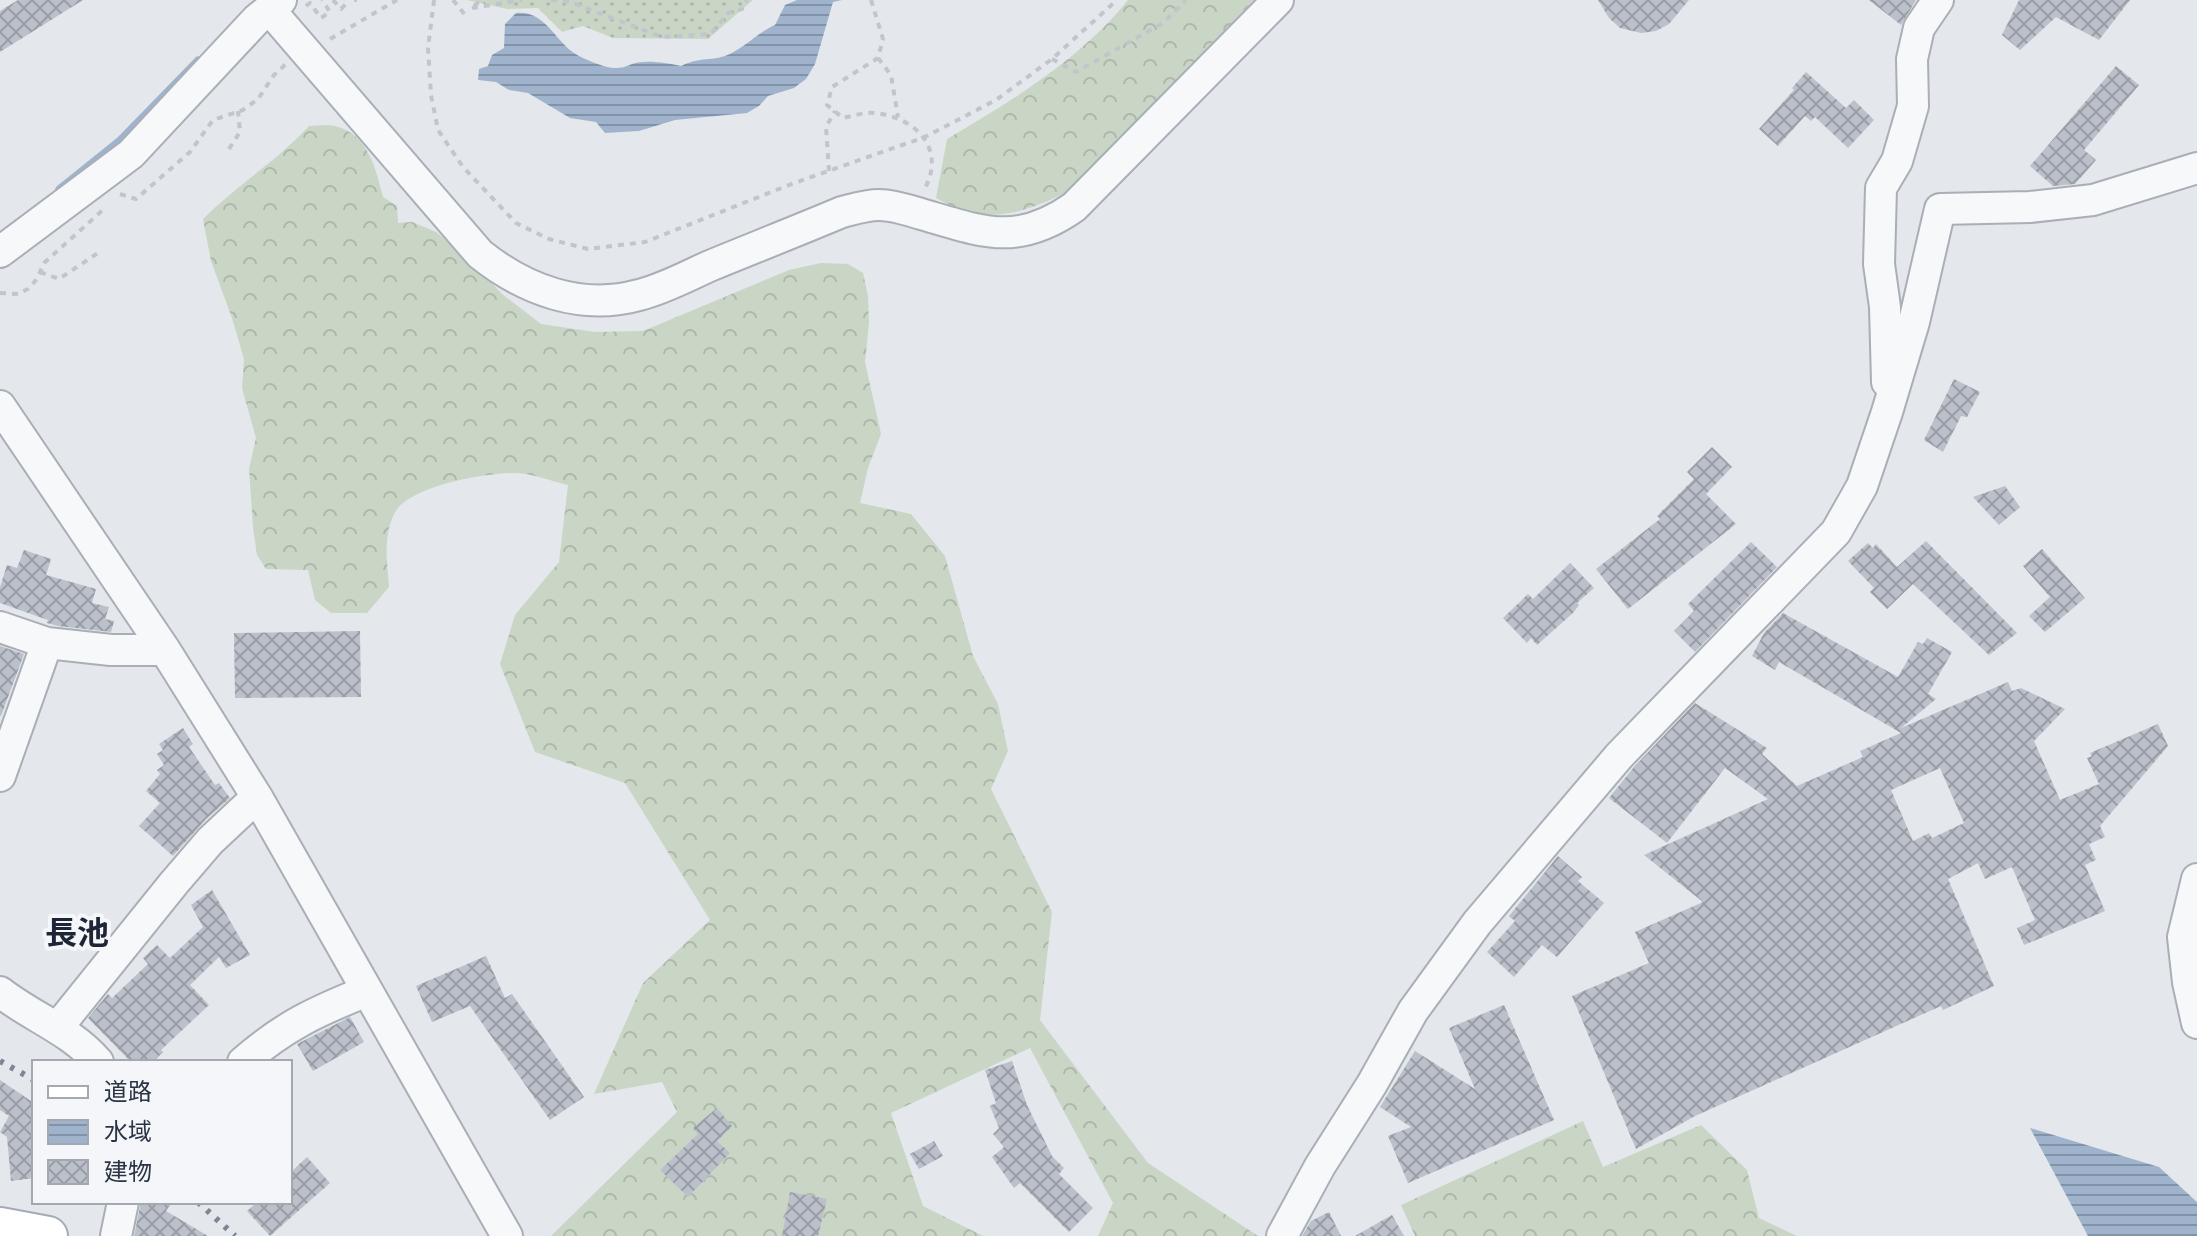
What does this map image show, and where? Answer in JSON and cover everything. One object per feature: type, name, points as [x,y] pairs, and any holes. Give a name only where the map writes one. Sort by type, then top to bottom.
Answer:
[{"type":"street","points":[[0,252],[131,154],[257,19],[285,6],[317,40],[480,254],[503,272],[533,288],[562,297],[616,299],[640,295],[842,212],[865,206],[901,208],[978,230],[1017,232],[1036,229],[1074,207],[1278,0]]},
{"type":"street","points":[[1887,412],[1885,307],[1879,264],[1881,188],[1897,161],[1913,106],[1912,59],[1919,28],[1938,0]]},
{"type":"street","points":[[1282,1236],[1413,1011],[1477,923],[1619,756],[1836,532],[1862,486],[1887,412],[1914,322],[1940,209],[2030,207],[2093,200],[2197,168]]},
{"type":"street","points":[[0,406],[165,650],[257,797],[507,1236]]},
{"type":"street","points":[[0,627],[47,643],[111,650],[165,650]]},
{"type":"street","points":[[0,776],[47,643]]},
{"type":"street","points":[[58,1027],[210,841],[257,797]]},
{"type":"street","points":[[2197,879],[2183,937],[2197,1023]]},
{"type":"street","points":[[246,1060],[286,1029],[321,1009],[367,991]]},
{"type":"street","points":[[0,992],[27,1013],[58,1027],[96,1060]]},
{"type":"street","points":[[116,1236],[123,1204]]},
{"type":"path","points":[[285,6],[310,3],[321,18],[330,12],[322,0]]},
{"type":"path","points":[[333,0],[341,9],[347,3],[345,0]]},
{"type":"path","points":[[345,29],[397,0]]},
{"type":"path","points":[[434,0],[428,48],[431,95],[438,130],[463,167],[516,223],[549,239],[588,249],[645,242],[925,137],[996,100],[1052,59],[1117,0]]},
{"type":"path","points":[[453,0],[465,15]]},
{"type":"path","points":[[481,0],[472,8],[522,0]]},
{"type":"path","points":[[551,0],[570,2],[662,37],[682,37],[711,34],[728,13],[742,9],[747,0]]},
{"type":"path","points":[[871,0],[883,39],[878,58],[832,87],[827,105],[843,118],[870,113],[898,117],[925,137],[931,151],[930,180],[923,191]]},
{"type":"path","points":[[1052,59],[1076,72],[1163,23],[1186,0]]},
{"type":"path","points":[[0,293],[18,294],[28,289],[44,263],[121,194],[136,199],[190,152],[213,120],[238,111],[258,99],[274,75],[317,40]]},
{"type":"path","points":[[878,58],[891,75],[898,117]]},
{"type":"path","points":[[229,149],[240,132],[238,111]]},
{"type":"path","points":[[829,171],[826,127],[835,111]]},
{"type":"path","points":[[40,272],[59,279],[98,253]]},
{"type":"green space","points":[[467,0],[753,0],[708,39],[613,38],[583,26],[562,32],[538,8],[507,9]]},
{"type":"green space","points":[[1128,0],[1254,0],[1067,192],[1033,207],[1002,214],[970,212],[936,198],[947,139],[1020,94],[1067,60]]},
{"type":"green space","points":[[309,126],[335,126],[355,137],[369,154],[383,197],[397,206],[398,223],[412,222],[436,232],[464,254],[502,294],[541,324],[595,332],[643,331],[789,270],[821,263],[848,264],[863,273],[869,323],[865,362],[881,434],[868,468],[860,503],[911,514],[945,556],[973,656],[998,704],[1008,751],[991,789],[1052,912],[1040,1020],[1148,1163],[1258,1236],[1098,1236],[1113,1203],[1030,1048],[891,1113],[923,1206],[983,1236],[551,1236],[677,1112],[662,1082],[594,1094],[643,983],[710,920],[625,783],[535,752],[500,664],[515,615],[559,562],[568,485],[514,473],[448,483],[414,496],[394,514],[387,541],[389,587],[367,613],[331,613],[315,600],[308,570],[266,569],[257,555],[249,469],[256,438],[242,388],[244,359],[211,261],[203,219]]},
{"type":"green space","points":[[1583,1121],[1603,1167],[1701,1125],[1747,1170],[1759,1218],[1797,1236],[1415,1236],[1401,1205]]},
{"type":"water","points":[[797,0],[842,0],[833,2],[815,64],[806,79],[794,88],[768,96],[747,113],[675,120],[639,131],[605,133],[596,122],[570,118],[528,93],[509,90],[496,82],[478,80],[479,69],[488,66],[492,55],[504,48],[505,24],[516,13],[536,17],[571,51],[601,65],[619,68],[650,62],[681,66],[731,53],[775,25],[785,5]]},
{"type":"water","points":[[2030,1128],[2159,1167],[2197,1202],[2197,1236],[2088,1236]]},
{"type":"building","points":[[18,0],[83,0],[0,52],[0,11]]},
{"type":"building","points":[[1598,0],[1689,0],[1669,24],[1656,31],[1641,33],[1620,28],[1609,18]]},
{"type":"building","points":[[1869,0],[1916,0],[1901,25]]},
{"type":"building","points":[[2019,0],[2130,0],[2099,40],[2056,17],[2020,50],[2002,35]]},
{"type":"building","points":[[2116,66],[2139,85],[2084,150],[2096,160],[2075,184],[2053,186],[2030,166]]},
{"type":"building","points":[[1806,72],[1846,108],[1854,100],[1874,120],[1848,148],[1815,117],[1811,121],[1805,116],[1778,146],[1759,129]]},
{"type":"building","points":[[1954,379],[1980,392],[1967,417],[1961,416],[1943,452],[1924,440]]},
{"type":"building","points":[[1712,447],[1732,467],[1706,494],[1736,524],[1628,609],[1596,569],[1660,519],[1657,516],[1694,479],[1687,472]]},
{"type":"building","points":[[2005,486],[2020,507],[1999,525],[1973,497]]},
{"type":"building","points":[[1926,541],[2017,633],[1989,655],[1913,584],[1887,609],[1870,592],[1874,588],[1848,561],[1868,543],[1873,548],[1876,544],[1897,567]]},
{"type":"building","points":[[1751,542],[1777,567],[1695,652],[1674,631],[1694,611],[1688,604]]},
{"type":"building","points":[[2042,549],[2085,598],[2045,632],[2029,616],[2050,597],[2023,566]]},
{"type":"building","points":[[24,550],[51,559],[46,575],[96,589],[92,603],[109,607],[105,619],[114,621],[111,632],[58,626],[0,603],[0,587],[7,565],[17,568]]},
{"type":"building","points":[[1570,563],[1594,588],[1577,603],[1579,605],[1573,613],[1537,645],[1531,638],[1527,643],[1503,618],[1528,594],[1533,599]]},
{"type":"building","points":[[1783,613],[1898,677],[1918,642],[1923,644],[1927,638],[1952,652],[1928,694],[1936,699],[1901,728],[2008,682],[2012,691],[2021,688],[2065,709],[2034,741],[2060,800],[2099,784],[2087,758],[2092,756],[2090,753],[2158,724],[2168,746],[2100,826],[2105,837],[2089,844],[2096,860],[2085,865],[2105,911],[2024,945],[2017,928],[2035,920],[2012,867],[1985,879],[1978,863],[1948,879],[1994,986],[1943,1010],[1941,1006],[1695,1116],[1636,1149],[1572,996],[1649,963],[1635,932],[1703,902],[1644,855],[1768,799],[1725,768],[1667,843],[1609,798],[1695,703],[1767,748],[1762,754],[1797,786],[1863,757],[1860,751],[1901,733],[1779,662],[1775,670],[1752,656],[1764,633]],"holes":[[[1940,768],[1964,823],[1932,838],[1929,833],[1913,841],[1891,790]]]},
{"type":"building","points":[[360,631],[361,697],[235,698],[234,633]]},
{"type":"building","points":[[0,646],[24,654],[1,716],[0,716]]},
{"type":"building","points":[[183,728],[193,744],[189,747],[215,785],[219,783],[230,798],[173,856],[139,826],[160,803],[146,791],[160,774],[157,770],[164,765],[157,754],[163,750],[159,744]]},
{"type":"building","points":[[1558,856],[1582,877],[1578,881],[1604,903],[1557,957],[1542,945],[1514,977],[1487,952],[1515,921],[1509,916]]},
{"type":"building","points":[[212,890],[250,955],[226,968],[219,957],[190,985],[209,1005],[161,1050],[163,1052],[155,1060],[129,1060],[88,1018],[108,994],[112,998],[148,964],[143,958],[157,945],[170,958],[203,927],[191,905]]},
{"type":"building","points":[[486,956],[505,998],[512,994],[584,1097],[550,1120],[470,1006],[432,1022],[416,986]]},
{"type":"building","points":[[1504,1005],[1554,1120],[1408,1183],[1388,1136],[1411,1127],[1380,1107],[1415,1051],[1475,1089],[1449,1028]]},
{"type":"building","points":[[350,1017],[364,1042],[313,1071],[297,1044]]},
{"type":"building","points":[[1012,1061],[1027,1105],[1052,1156],[1064,1168],[1059,1174],[1093,1208],[1069,1232],[1020,1183],[1014,1188],[992,1157],[1004,1147],[993,1134],[999,1128],[990,1106],[996,1103],[985,1070]]},
{"type":"building","points":[[0,1080],[32,1102],[32,1178],[11,1181],[7,1137],[0,1132],[9,1116],[0,1110]]},
{"type":"building","points":[[717,1108],[732,1126],[717,1141],[730,1153],[688,1197],[660,1170],[698,1134],[693,1128]]},
{"type":"building","points":[[934,1141],[943,1156],[919,1169],[910,1154]]},
{"type":"building","points":[[307,1157],[330,1183],[270,1236],[247,1211],[255,1204],[292,1204],[292,1171]]},
{"type":"building","points":[[790,1192],[827,1199],[818,1236],[782,1236]]},
{"type":"building","points":[[141,1204],[171,1204],[166,1211],[208,1236],[134,1236]]},
{"type":"building","points":[[1329,1212],[1341,1236],[1302,1236],[1311,1221]]},
{"type":"building","points":[[1392,1215],[1404,1236],[1355,1236]]},
{"type":"waterway","points":[[59,189],[120,140],[198,60]]},
{"type":"railway","points":[[0,1061],[32,1079]]},
{"type":"railway","points":[[200,1204],[235,1236]]},
{"type":"district","name":"長池","points":[[77,933]]}]
